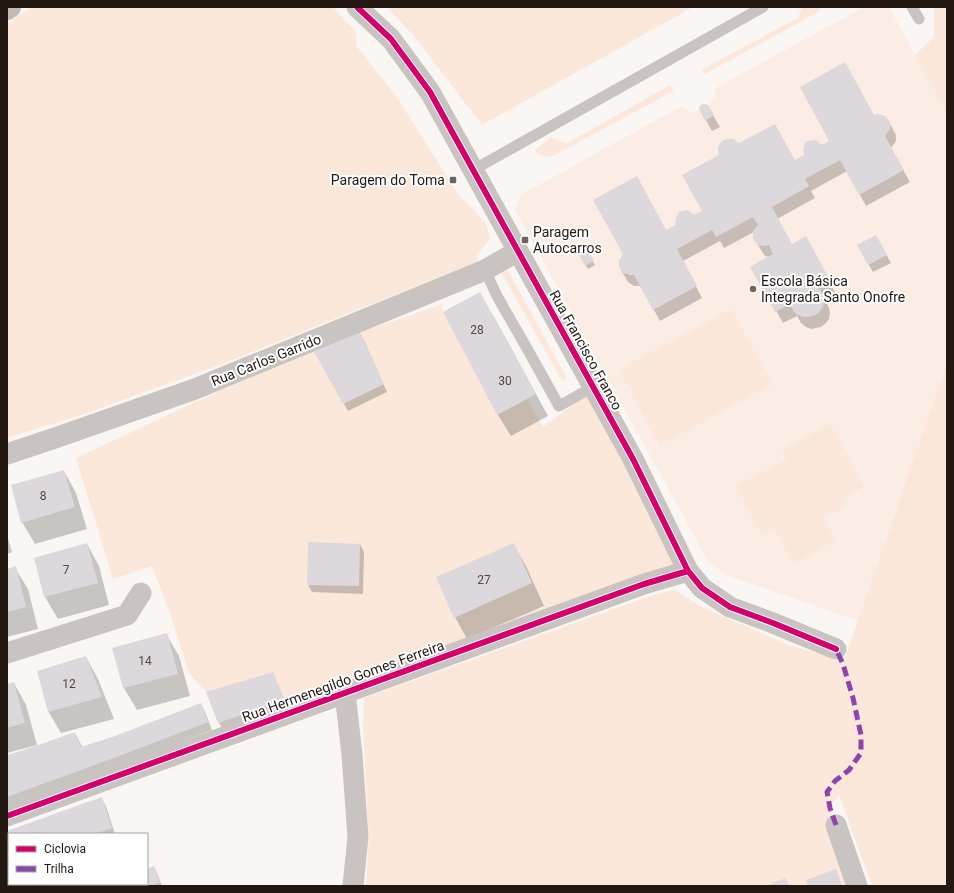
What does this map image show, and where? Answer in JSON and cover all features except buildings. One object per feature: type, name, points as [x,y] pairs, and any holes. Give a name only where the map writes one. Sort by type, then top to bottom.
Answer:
[{"type":"street","name":"Rua Francisco Franco","points":[[357,7],[391,39],[430,92],[633,459],[688,571],[702,588],[730,608],[773,623],[836,649]]},
{"type":"street","name":"Rua Carlos Garrido","points":[[7,454],[195,389],[485,270],[518,252]]},
{"type":"street","name":"Rua Hermenegildo Gomes Ferreira","points":[[7,816],[644,584],[688,571]]},
{"type":"street","points":[[7,653],[127,615],[141,593]]},
{"type":"street","points":[[345,693],[352,755],[358,837],[353,886]]},
{"type":"street","points":[[836,825],[857,886]]},
{"type":"lane","points":[[473,170],[763,7]]},
{"type":"lane","points":[[912,7],[919,19]]},
{"type":"lane","points":[[485,270],[497,296],[559,406],[593,387]]},
{"type":"shaded area","points":[[32,7],[333,7],[355,30],[357,47],[396,96],[460,197],[486,224],[490,239],[476,256],[479,264],[469,265],[225,363],[81,415],[7,438],[7,24]]},
{"type":"shaded area","points":[[387,7],[693,7],[482,125],[414,36]]},
{"type":"shaded area","points":[[802,7],[820,7],[818,12],[705,74],[701,70],[798,18]]},
{"type":"shaded area","name":"Escola Básica Integrada Santo Onofre","points":[[864,7],[889,7],[947,113],[947,364],[859,621],[726,575],[708,561],[515,210],[521,195],[682,106],[684,110],[693,113],[699,111],[701,105],[708,105],[711,102],[716,93],[714,89]]},
{"type":"shaded area","points":[[934,7],[947,7],[947,113],[915,55],[934,37]]},
{"type":"shaded area","points":[[670,85],[674,91],[551,157],[538,155],[535,150],[551,137],[566,144]]},
{"type":"shaded area","points":[[507,269],[567,378],[562,381],[501,272]]},
{"type":"shaded area","points":[[442,304],[443,312],[497,415],[527,399],[543,427],[573,405],[593,387],[688,571],[293,712],[285,700],[272,673],[206,692],[189,673],[172,619],[152,566],[113,579],[76,458],[224,389],[314,352],[343,404],[384,384],[360,332]]},
{"type":"shaded area","points":[[731,309],[772,384],[660,445],[619,370]]},
{"type":"shaded area","points":[[947,364],[947,886],[872,886],[839,794],[830,808],[836,825],[848,886],[366,886],[369,839],[363,728],[364,698],[650,596],[675,590],[700,606],[788,645],[828,656],[843,664]]},
{"type":"shaded area","points":[[830,424],[864,487],[842,499],[846,506],[823,518],[835,541],[794,564],[774,528],[762,534],[736,486],[787,459],[782,450]]},
{"type":"marked path","points":[[836,649],[843,664],[853,698],[861,735],[861,753],[849,770],[835,781],[827,792],[830,808],[836,825]]},
{"type":"cycle path","points":[[357,7],[391,39],[430,92],[633,459],[688,571],[702,588],[730,607],[836,649]]},
{"type":"cycle path","points":[[7,816],[644,584],[688,571]]},
{"type":"place","name":"Paragem do Toma","points":[[453,180]]},
{"type":"place","name":"Paragem Autocarros","points":[[525,240]]},
{"type":"place","name":"Escola Básica Integrada Santo Onofre","points":[[753,289]]}]
